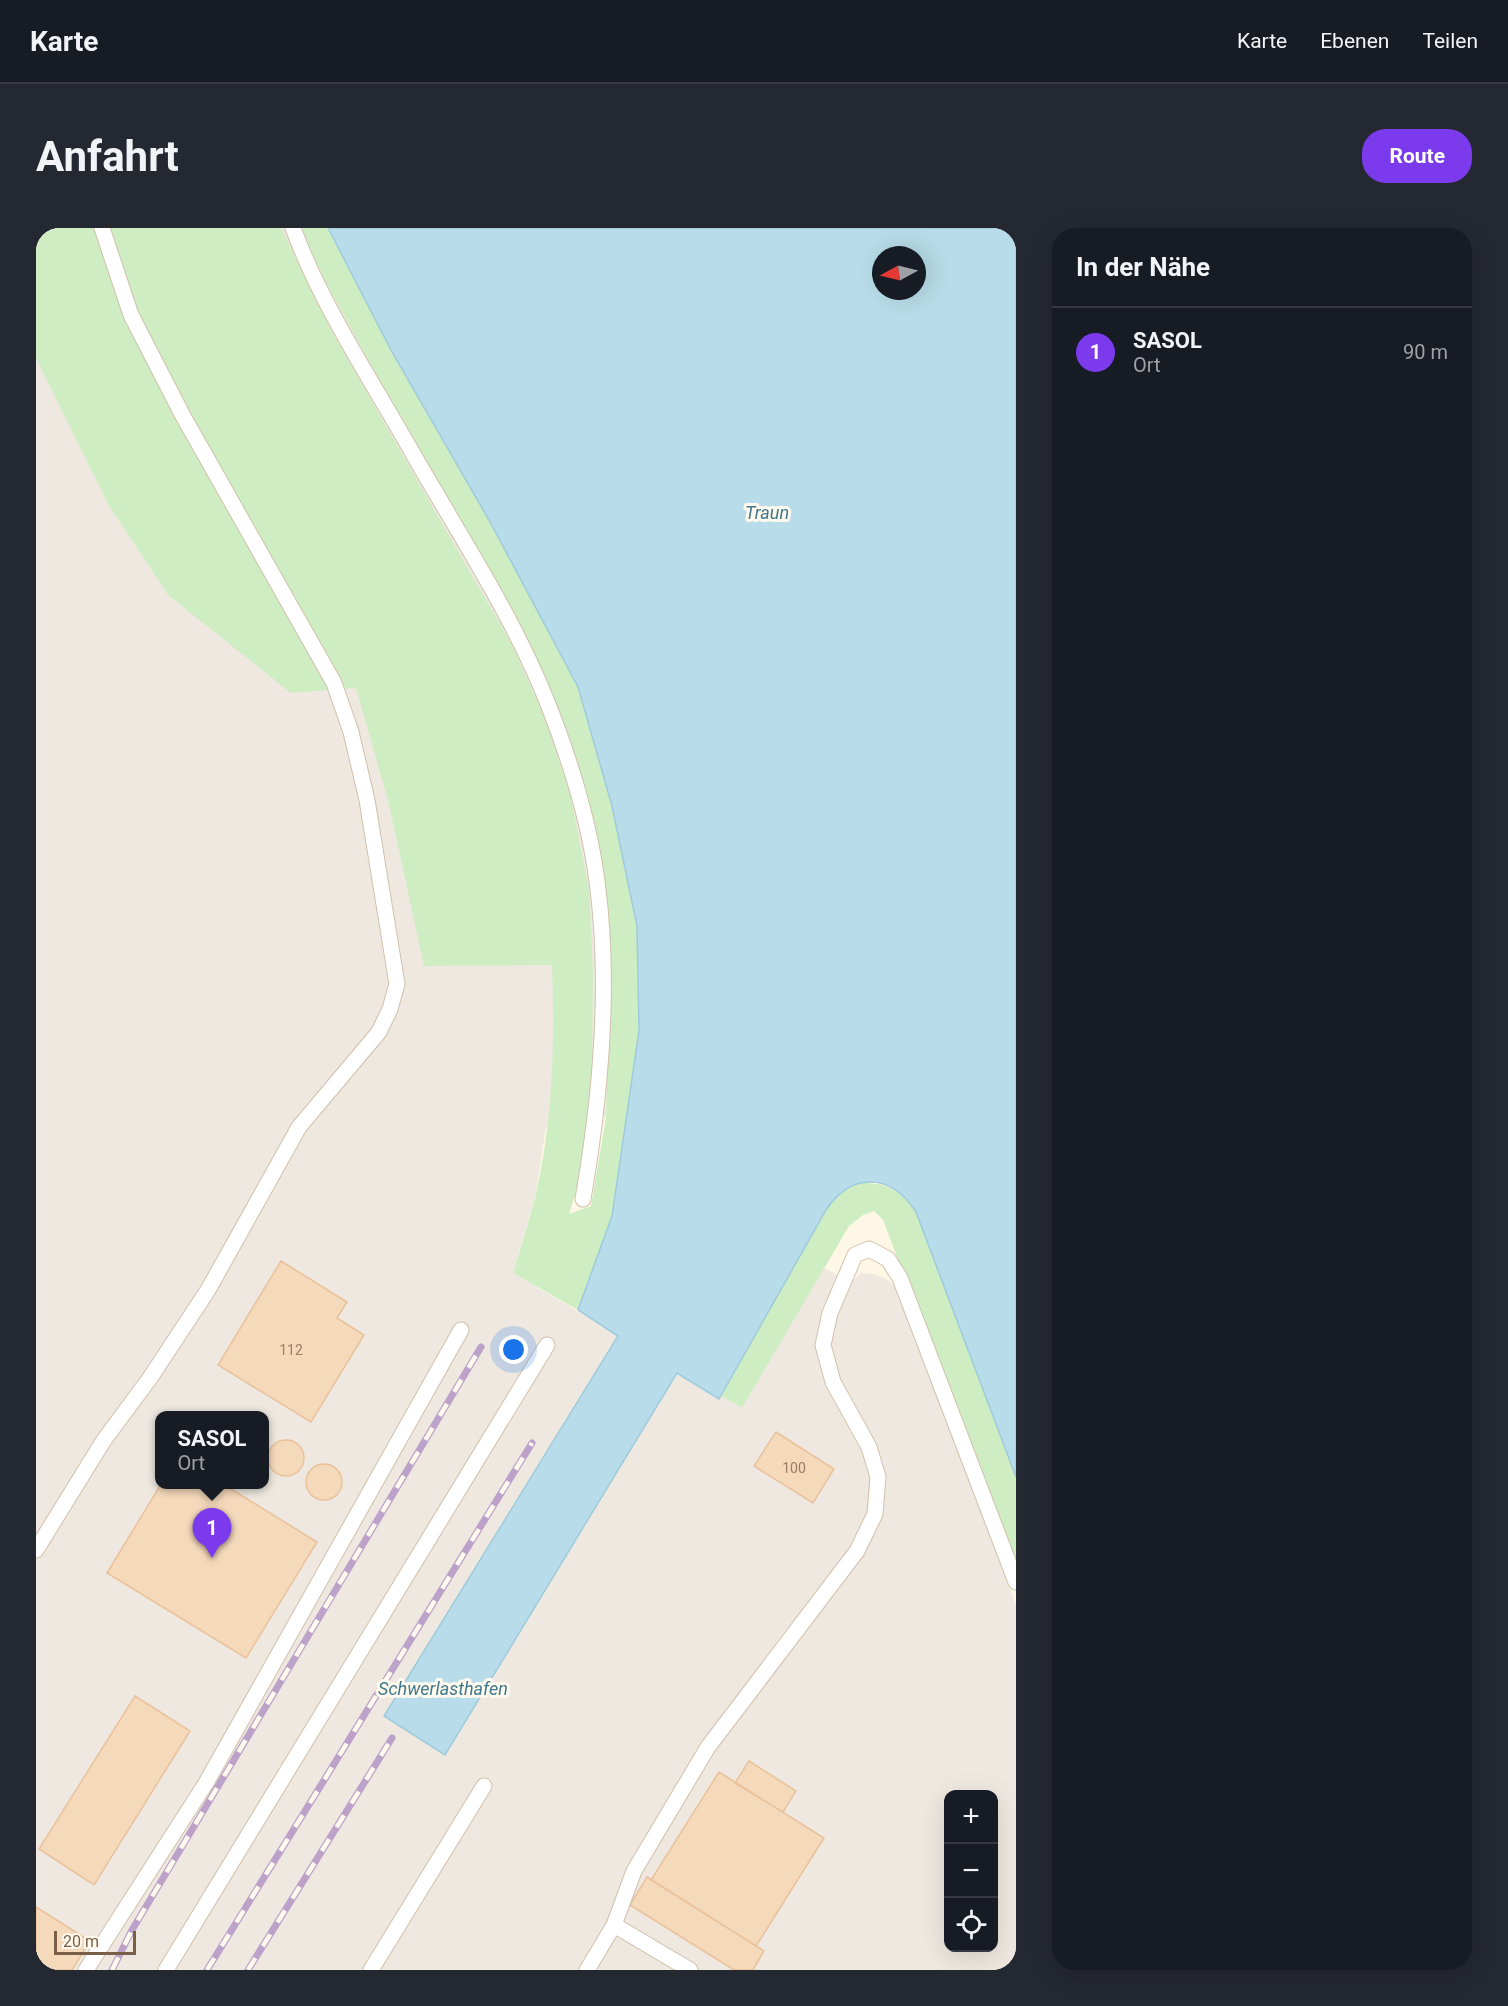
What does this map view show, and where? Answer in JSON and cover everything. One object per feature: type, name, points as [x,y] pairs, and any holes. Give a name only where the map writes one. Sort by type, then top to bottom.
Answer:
[{"type":"lane","points":[[36,1550],[104,1440],[150,1378],[208,1290],[299,1127],[379,1032],[390,1010],[397,984],[394,954],[367,800],[351,732],[334,683],[183,416],[131,315],[102,228]]},
{"type":"lane","points":[[293,228],[336,318],[509,623],[547,702],[578,790],[597,880],[602,1020],[596,1126],[584,1199]]},
{"type":"lane","points":[[587,1970],[614,1925],[634,1872],[708,1747],[857,1551],[875,1514],[878,1477],[869,1447],[833,1382],[823,1345],[830,1312],[855,1255],[870,1249],[888,1259],[900,1278],[1016,1582]]},
{"type":"lane","points":[[86,1970],[206,1783],[461,1330]]},
{"type":"lane","points":[[166,1970],[547,1345]]},
{"type":"lane","points":[[371,1970],[484,1786]]},
{"type":"lane","points":[[614,1925],[690,1970]]},
{"type":"shaded area","points":[[36,228],[301,228],[325,281],[485,567],[580,778],[609,989],[606,1117],[546,1126],[536,1193],[513,1273],[618,1335],[384,1716],[445,1755],[678,1373],[719,1398],[721,1396],[742,1408],[823,1267],[851,1283],[861,1273],[874,1274],[888,1280],[896,1288],[1016,1605],[1016,1970],[36,1970]]},
{"type":"green space","points":[[36,228],[281,228],[333,334],[511,643],[544,716],[570,793],[589,889],[593,973],[592,1071],[581,1175],[569,1214],[591,1206],[606,1117],[609,989],[602,874],[544,679],[325,281],[301,228],[327,228],[392,352],[489,520],[578,687],[612,806],[637,926],[639,1031],[612,1216],[578,1310],[513,1273],[536,1194],[546,1137],[552,1080],[552,965],[424,966],[389,804],[356,688],[291,693],[168,595],[108,504],[36,358]]},
{"type":"green space","points":[[863,1183],[894,1190],[916,1212],[1016,1477],[1016,1567],[883,1220],[874,1211],[863,1215],[849,1226],[742,1408],[721,1396],[826,1210],[842,1193]]},
{"type":"water","name":"Traun","points":[[328,228],[1016,228],[1016,1477],[916,1212],[906,1199],[883,1184],[871,1182],[848,1189],[826,1210],[719,1399],[677,1373],[445,1755],[384,1716],[618,1336],[578,1310],[612,1216],[639,1031],[637,926],[612,806],[578,687],[489,520],[392,352]]},
{"type":"building","points":[[281,1261],[347,1302],[337,1318],[364,1335],[311,1422],[218,1365]]},
{"type":"building","points":[[776,1432],[834,1469],[813,1503],[754,1466]]},
{"type":"building","points":[[279,1441],[293,1441],[303,1451],[303,1465],[293,1475],[279,1475],[269,1465],[269,1451]]},
{"type":"building","points":[[324,1464],[337,1469],[342,1482],[337,1495],[324,1500],[311,1495],[306,1482],[311,1469]]},
{"type":"building","points":[[158,1489],[231,1489],[317,1542],[246,1658],[107,1573]]},
{"type":"building","points":[[135,1696],[190,1731],[94,1885],[39,1849]]},
{"type":"building","points":[[749,1761],[796,1791],[783,1812],[735,1783]]},
{"type":"building","points":[[719,1772],[824,1838],[756,1946],[651,1880]]},
{"type":"building","points":[[647,1877],[764,1951],[753,1970],[734,1970],[630,1905]]},
{"type":"building","points":[[36,1907],[90,1941],[72,1970],[36,1970]]},
{"type":"railway","points":[[112,1970],[132,1930],[481,1347]]},
{"type":"railway","points":[[207,1970],[532,1443]]},
{"type":"railway","points":[[248,1970],[392,1738]]},
{"type":"place","name":"SASOL","points":[[212,1558]]},
{"type":"water label","name":"Schwerlasthafen","points":[[443,1689]]}]
